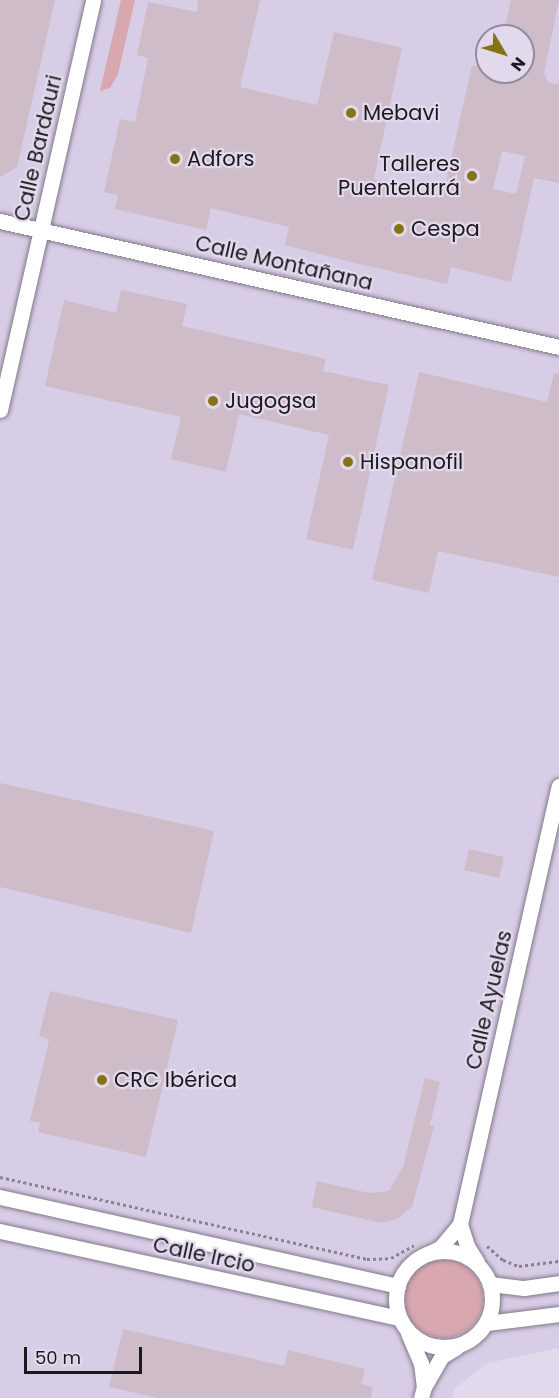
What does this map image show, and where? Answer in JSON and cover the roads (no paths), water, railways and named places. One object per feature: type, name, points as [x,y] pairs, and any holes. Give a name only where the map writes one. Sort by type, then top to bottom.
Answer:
[{"type":"street","name":"Calle Bardauri","points":[[0,410],[93,0]]},
{"type":"street","name":"Calle Montañana","points":[[0,221],[559,347]]},
{"type":"street","name":"Calle Ayuelas","points":[[423,1249],[440,1248],[460,1224],[559,786]]},
{"type":"street","name":"Calle Ircio","points":[[0,1197],[398,1286]]},
{"type":"street","points":[[423,1393],[442,1356],[476,1336],[487,1323],[493,1297],[490,1284],[467,1246],[460,1224]]},
{"type":"street","name":"Calle Ircio","points":[[0,1231],[403,1323]]},
{"type":"street","points":[[423,1393],[421,1363],[396,1302],[398,1286],[404,1273],[423,1249],[460,1253],[480,1266]]},
{"type":"street","points":[[490,1284],[524,1288],[559,1283]]},
{"type":"street","points":[[487,1323],[559,1314]]},
{"type":"street","points":[[403,1323],[417,1340],[431,1346],[447,1348],[462,1344]]},
{"type":"place","name":"Mebavi","points":[[351,113]]},
{"type":"place","name":"Adfors","points":[[175,159]]},
{"type":"place","name":"Talleres Puentelarrá","points":[[472,176]]},
{"type":"place","name":"Cespa","points":[[399,229]]},
{"type":"place","name":"Jugogsa","points":[[213,401]]},
{"type":"place","name":"Hispanofil","points":[[348,462]]},
{"type":"place","name":"CRC Ibérica","points":[[102,1080]]}]
